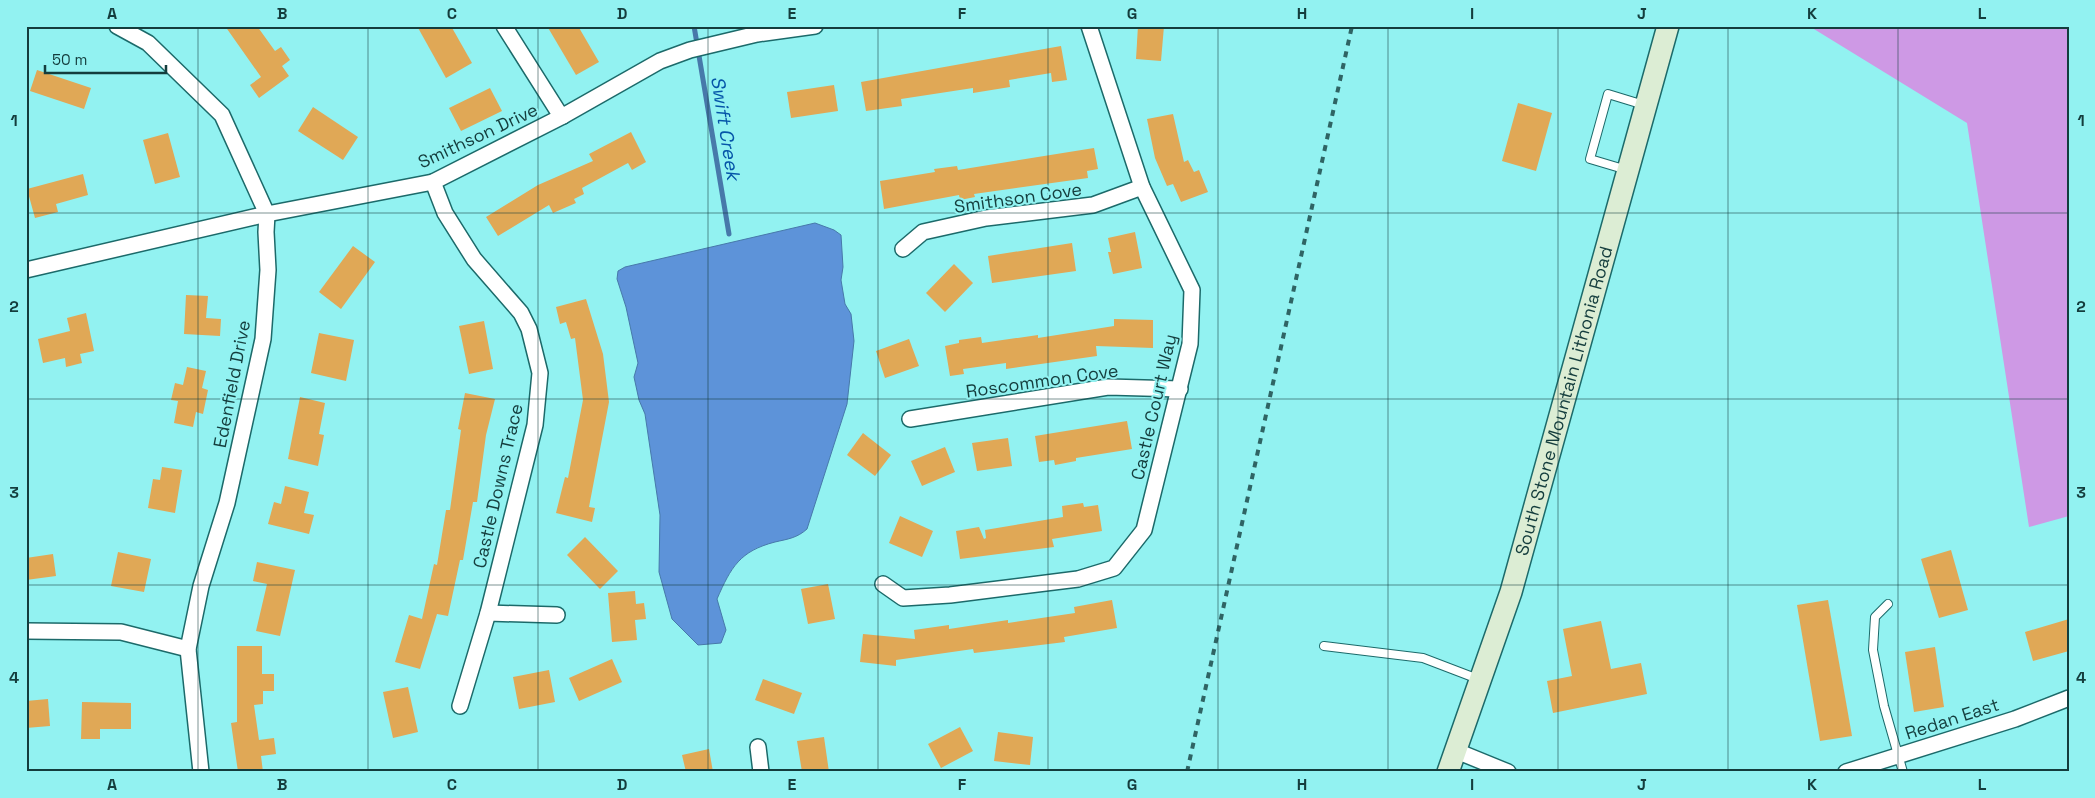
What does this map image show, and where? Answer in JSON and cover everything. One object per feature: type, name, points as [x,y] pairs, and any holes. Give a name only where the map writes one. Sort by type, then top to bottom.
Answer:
[{"type":"main road","name":"South Stone Mountain Lithonia Road","points":[[1448,772],[1454,750],[1511,592],[1668,26]]},
{"type":"street","name":"Edenfield Drive","points":[[117,26],[148,43],[222,114],[267,214],[268,270],[263,339],[227,503],[201,586],[188,649],[201,772]]},
{"type":"street","points":[[504,26],[559,113],[563,116]]},
{"type":"street","name":"Smithson Drive","points":[[26,270],[267,214],[433,182],[563,116],[660,61],[690,50],[758,34],[815,26]]},
{"type":"street","name":"Castle Court Way","points":[[883,584],[903,598],[950,595],[1078,579],[1114,568],[1144,530],[1190,344],[1192,290],[1142,187],[1089,26]]},
{"type":"street","name":"Castle Downs Trace","points":[[433,182],[445,214],[474,259],[521,313],[530,329],[540,373],[535,425],[488,613],[460,706]]},
{"type":"street","name":"Smithson Cove","points":[[903,249],[923,232],[986,218],[1093,205],[1142,187]]},
{"type":"street","name":"Roscommon Cove","points":[[910,419],[1108,387],[1180,389]]},
{"type":"street","points":[[488,613],[557,615]]},
{"type":"street","points":[[26,631],[121,632],[188,649]]},
{"type":"street","name":"Redan East","points":[[1846,772],[2015,718],[2069,698]]},
{"type":"street","points":[[758,747],[761,772]]},
{"type":"street","points":[[1454,750],[1508,772]]},
{"type":"lane","points":[[1628,171],[1590,159],[1608,94],[1647,106]]},
{"type":"lane","points":[[1888,604],[1875,617],[1873,650],[1884,706],[1903,772]]},
{"type":"lane","points":[[1324,646],[1423,658],[1480,680]]},
{"type":"shaded area","points":[[1809,26],[2069,26],[2069,516],[2029,527],[1967,123]]},
{"type":"water","points":[[815,223],[834,230],[841,235],[843,267],[841,280],[845,304],[851,314],[854,341],[847,404],[807,529],[796,536],[753,550],[738,562],[732,569],[717,599],[726,630],[721,643],[698,645],[672,619],[659,572],[660,515],[645,414],[639,400],[634,377],[638,363],[626,307],[617,279],[618,271],[625,267]]},
{"type":"building","points":[[225,26],[257,26],[275,51],[281,47],[290,60],[282,66],[289,76],[259,98],[250,85],[261,77]]},
{"type":"building","points":[[417,26],[451,26],[472,63],[446,78]]},
{"type":"building","points":[[547,26],[578,26],[599,62],[576,75]]},
{"type":"building","points":[[1138,26],[1164,26],[1161,61],[1136,59]]},
{"type":"building","points":[[1061,46],[1067,80],[1052,82],[1051,73],[1009,80],[1010,87],[973,93],[973,88],[901,99],[902,106],[866,111],[861,82]]},
{"type":"building","points":[[37,70],[91,88],[84,109],[30,91]]},
{"type":"building","points":[[834,85],[838,111],[791,118],[787,92]]},
{"type":"building","points":[[490,88],[502,111],[461,131],[449,108]]},
{"type":"building","points":[[1518,103],[1552,113],[1536,171],[1502,161]]},
{"type":"building","points":[[313,107],[358,137],[343,160],[298,131]]},
{"type":"building","points":[[1173,114],[1184,162],[1188,160],[1194,172],[1199,170],[1208,192],[1181,202],[1173,184],[1167,186],[1155,158],[1147,119]]},
{"type":"building","points":[[631,132],[646,162],[632,170],[628,163],[582,188],[584,194],[574,199],[576,203],[553,213],[549,205],[498,236],[486,217],[538,185],[593,161],[589,154]]},
{"type":"building","points":[[168,133],[180,177],[155,184],[143,140]]},
{"type":"building","points":[[1094,148],[1098,169],[1087,171],[1088,178],[974,194],[975,197],[960,200],[959,195],[884,209],[880,181],[935,172],[934,169],[957,166],[958,170]]},
{"type":"building","points":[[83,174],[88,195],[56,204],[58,212],[35,218],[27,189]]},
{"type":"building","points":[[1135,232],[1142,268],[1113,274],[1108,252],[1111,252],[1108,238]]},
{"type":"building","points":[[1072,243],[1076,271],[992,283],[988,256]]},
{"type":"building","points":[[353,246],[375,262],[341,309],[319,292]]},
{"type":"building","points":[[954,264],[973,283],[945,312],[926,293]]},
{"type":"building","points":[[186,295],[208,296],[206,318],[221,319],[220,336],[184,334]]},
{"type":"building","points":[[586,299],[603,354],[609,402],[589,507],[595,508],[592,522],[556,513],[565,477],[568,478],[583,400],[575,338],[571,339],[566,322],[560,324],[556,307]]},
{"type":"building","points":[[86,313],[94,351],[80,354],[82,363],[66,367],[65,358],[43,363],[38,339],[70,331],[67,318]]},
{"type":"building","points":[[1114,319],[1153,320],[1153,348],[1096,346],[1097,356],[1006,369],[1006,363],[963,369],[964,374],[950,376],[945,346],[959,343],[959,340],[981,337],[982,343],[1038,335],[1038,338],[1114,326]]},
{"type":"building","points":[[484,321],[493,369],[469,374],[459,326]]},
{"type":"building","points":[[319,333],[354,340],[346,381],[311,373]]},
{"type":"building","points":[[909,339],[919,366],[885,378],[876,351]]},
{"type":"building","points":[[187,367],[206,371],[202,388],[208,390],[203,414],[196,412],[193,427],[174,423],[178,401],[171,400],[175,383],[183,385]]},
{"type":"building","points":[[465,393],[495,399],[486,435],[477,502],[473,502],[463,560],[460,560],[448,616],[437,614],[420,669],[395,662],[409,615],[422,619],[434,564],[437,565],[446,510],[450,510],[461,430],[458,429]]},
{"type":"building","points":[[300,397],[325,403],[319,434],[324,435],[318,466],[288,459]]},
{"type":"building","points":[[1127,421],[1132,449],[1076,458],[1076,461],[1055,465],[1054,460],[1039,462],[1035,436]]},
{"type":"building","points":[[863,433],[891,455],[875,476],[847,455]]},
{"type":"building","points":[[1008,438],[1012,466],[977,471],[972,443]]},
{"type":"building","points":[[945,447],[955,472],[922,486],[911,461]]},
{"type":"building","points":[[162,467],[182,470],[175,513],[148,508],[153,479],[160,480]]},
{"type":"building","points":[[285,486],[309,492],[304,513],[314,515],[309,534],[268,524],[274,502],[281,504]]},
{"type":"building","points":[[1083,503],[1084,507],[1098,505],[1102,531],[1052,539],[1054,547],[960,559],[956,531],[979,527],[984,539],[986,538],[985,530],[1063,517],[1062,506]]},
{"type":"building","points":[[900,516],[933,531],[922,557],[889,543]]},
{"type":"building","points":[[585,537],[618,571],[600,589],[567,555]]},
{"type":"building","points":[[1951,550],[1968,610],[1939,618],[1921,559]]},
{"type":"building","points":[[118,552],[151,559],[144,592],[111,586]]},
{"type":"building","points":[[53,554],[56,576],[26,580],[26,558]]},
{"type":"building","points":[[257,562],[295,570],[280,636],[256,631],[267,584],[253,581]]},
{"type":"building","points":[[828,584],[835,619],[808,624],[801,589]]},
{"type":"building","points":[[635,591],[636,604],[644,603],[646,619],[635,620],[637,640],[612,642],[608,593]]},
{"type":"building","points":[[1112,600],[1117,628],[1064,637],[1065,642],[974,653],[973,649],[896,660],[896,666],[860,662],[863,634],[915,639],[914,630],[949,625],[949,629],[1008,620],[1008,623],[1075,613],[1074,607]]},
{"type":"building","points":[[1828,600],[1852,736],[1820,741],[1797,605]]},
{"type":"building","points":[[2069,619],[2069,651],[2033,661],[2025,632]]},
{"type":"building","points":[[1601,621],[1611,669],[1641,663],[1647,694],[1553,713],[1547,681],[1572,676],[1563,629]]},
{"type":"building","points":[[237,646],[262,646],[262,674],[274,674],[274,691],[263,691],[263,704],[254,705],[259,740],[274,738],[276,754],[261,756],[263,772],[238,772],[231,723],[237,722]]},
{"type":"building","points":[[1935,647],[1944,707],[1914,712],[1905,652]]},
{"type":"building","points":[[612,659],[622,682],[579,701],[569,678]]},
{"type":"building","points":[[549,670],[555,702],[519,709],[513,677]]},
{"type":"building","points":[[763,679],[802,693],[794,714],[755,700]]},
{"type":"building","points":[[408,687],[418,732],[393,738],[383,692]]},
{"type":"building","points":[[48,699],[50,726],[26,728],[26,701]]},
{"type":"building","points":[[82,702],[131,703],[131,729],[100,729],[100,739],[81,739]]},
{"type":"building","points":[[960,727],[973,751],[941,768],[928,744]]},
{"type":"building","points":[[998,732],[1033,737],[1030,765],[994,761]]},
{"type":"building","points":[[824,737],[829,772],[802,772],[797,741]]},
{"type":"building","points":[[709,749],[713,772],[686,772],[682,755]]},
{"type":"waterway","name":"Swift Creek","points":[[694,26],[729,234]]},
{"type":"railway","points":[[1187,772],[1352,26]]}]
